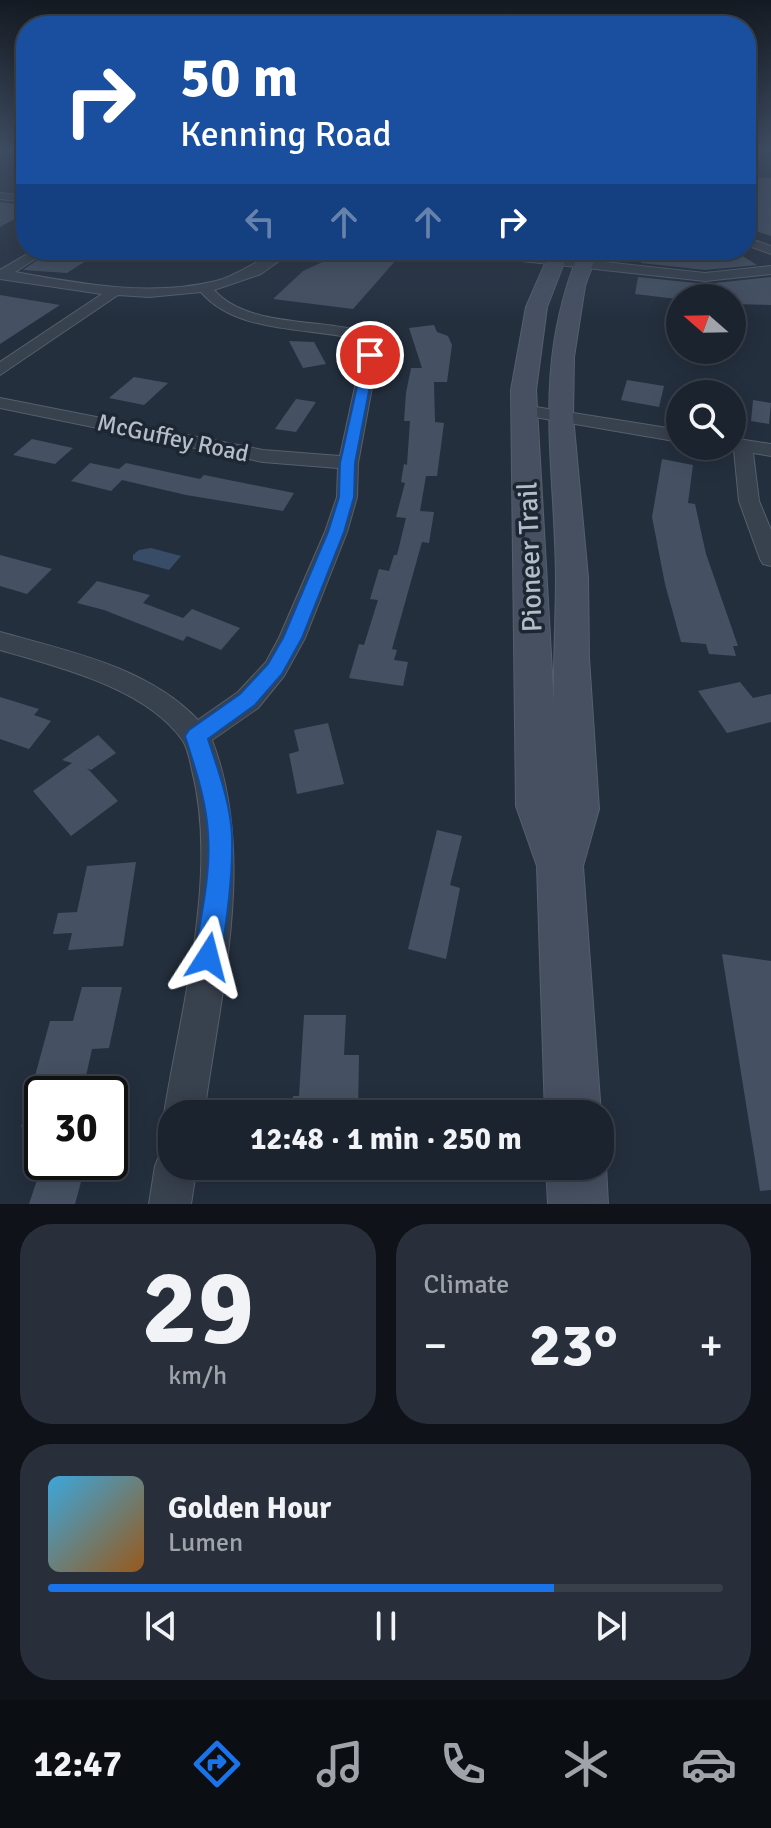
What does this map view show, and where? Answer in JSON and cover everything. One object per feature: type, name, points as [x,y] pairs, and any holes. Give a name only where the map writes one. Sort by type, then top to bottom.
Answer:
[{"type":"main road","name":"Pioneer Trail","points":[[542,413],[523,390],[533,325],[556,260]]},
{"type":"main road","name":"Pioneer Trail","points":[[572,1100],[560,866],[577,809],[571,658],[572,577],[542,413],[584,260]]},
{"type":"main road","points":[[577,1180],[578,1204]]},
{"type":"street","points":[[0,274],[25,260]]},
{"type":"street","points":[[0,274],[114,292],[166,292],[205,288],[250,275],[273,260]]},
{"type":"street","points":[[603,260],[705,277],[771,270]]},
{"type":"street","points":[[196,736],[248,700],[281,659],[336,532],[347,497],[348,463],[370,355],[362,339],[336,329],[246,314],[218,301],[205,288]]},
{"type":"street","points":[[0,370],[114,292]]},
{"type":"street","name":"McGuffey Road","points":[[0,403],[263,456],[348,463]]},
{"type":"street","points":[[542,413],[666,434]]},
{"type":"street","points":[[746,446],[771,450]]},
{"type":"street","points":[[741,460],[749,501],[771,559]]},
{"type":"street","points":[[0,641],[88,667],[130,684],[166,708],[196,736],[212,785],[220,834],[217,894],[186,1100]]},
{"type":"street","points":[[170,1204],[174,1180]]},
{"type":"water","points":[[151,548],[181,556],[169,570],[133,560],[133,555],[139,550]]},
{"type":"building","points":[[0,206],[16,206],[16,218],[0,227]]},
{"type":"building","points":[[756,206],[771,206],[771,236],[756,231]]},
{"type":"building","points":[[38,260],[87,260],[67,273],[23,270]]},
{"type":"building","points":[[327,260],[396,260],[353,309],[273,299],[303,271]]},
{"type":"building","points":[[642,260],[749,260],[757,265],[705,270],[641,263]]},
{"type":"building","points":[[638,277],[705,284],[666,284],[666,298],[635,294]]},
{"type":"building","points":[[771,277],[771,305],[746,304],[746,284],[705,284]]},
{"type":"building","points":[[0,295],[60,305],[0,344]]},
{"type":"building","points":[[434,325],[437,332],[448,336],[452,345],[447,382],[434,382],[435,422],[444,423],[437,476],[426,476],[420,511],[434,512],[429,543],[422,542],[392,649],[397,650],[394,660],[408,662],[403,686],[349,678],[359,644],[364,645],[378,600],[370,599],[379,569],[389,571],[394,555],[397,555],[406,518],[396,517],[405,483],[401,482],[404,464],[407,465],[410,421],[404,421],[406,393],[411,368],[422,368],[409,328]]},
{"type":"building","points":[[289,341],[314,342],[326,364],[303,368]]},
{"type":"building","points":[[134,377],[168,383],[144,405],[109,398]]},
{"type":"building","points":[[627,380],[664,386],[659,407],[621,400]]},
{"type":"building","points":[[296,399],[316,402],[296,432],[275,429]]},
{"type":"building","points":[[753,400],[771,403],[769,424],[751,421]]},
{"type":"building","points":[[32,439],[73,448],[55,464],[13,455]]},
{"type":"building","points":[[662,459],[693,465],[688,503],[695,504],[706,554],[738,646],[733,646],[736,656],[709,654],[706,644],[681,642],[665,584],[652,517]]},
{"type":"building","points":[[90,463],[119,469],[126,463],[200,479],[204,475],[294,493],[283,511],[186,495],[122,480],[111,491],[71,481]]},
{"type":"building","points":[[0,555],[52,569],[27,594],[0,586]]},
{"type":"building","points":[[97,581],[150,595],[143,603],[183,618],[192,609],[240,628],[221,650],[187,636],[183,641],[104,610],[77,603]]},
{"type":"building","points":[[740,682],[753,698],[771,694],[771,722],[727,733],[698,691]]},
{"type":"building","points":[[0,697],[39,709],[34,715],[51,721],[29,749],[0,739]]},
{"type":"building","points":[[328,723],[344,784],[297,794],[289,754],[299,751],[294,730]]},
{"type":"building","points":[[98,735],[116,753],[91,770],[87,768],[118,801],[71,836],[33,791],[72,763],[62,760]]},
{"type":"building","points":[[437,830],[462,836],[450,885],[460,888],[446,959],[408,949]]},
{"type":"building","points":[[136,862],[123,946],[68,950],[72,933],[53,934],[58,913],[77,912],[87,866]]},
{"type":"building","points":[[722,954],[771,961],[771,1190],[760,1191]]},
{"type":"building","points":[[82,987],[122,987],[109,1048],[92,1049],[86,1076],[35,1076],[50,1021],[73,1021]]},
{"type":"building","points":[[304,1015],[346,1015],[344,1055],[359,1055],[358,1100],[293,1100],[293,1096],[299,1096]]},
{"type":"building","points":[[37,1180],[81,1182],[75,1204],[29,1204]]},
{"type":"route","points":[[208,957],[217,894],[220,834],[212,785],[196,736],[248,700],[275,669],[292,638],[336,532],[347,497],[348,463],[370,355]]}]
